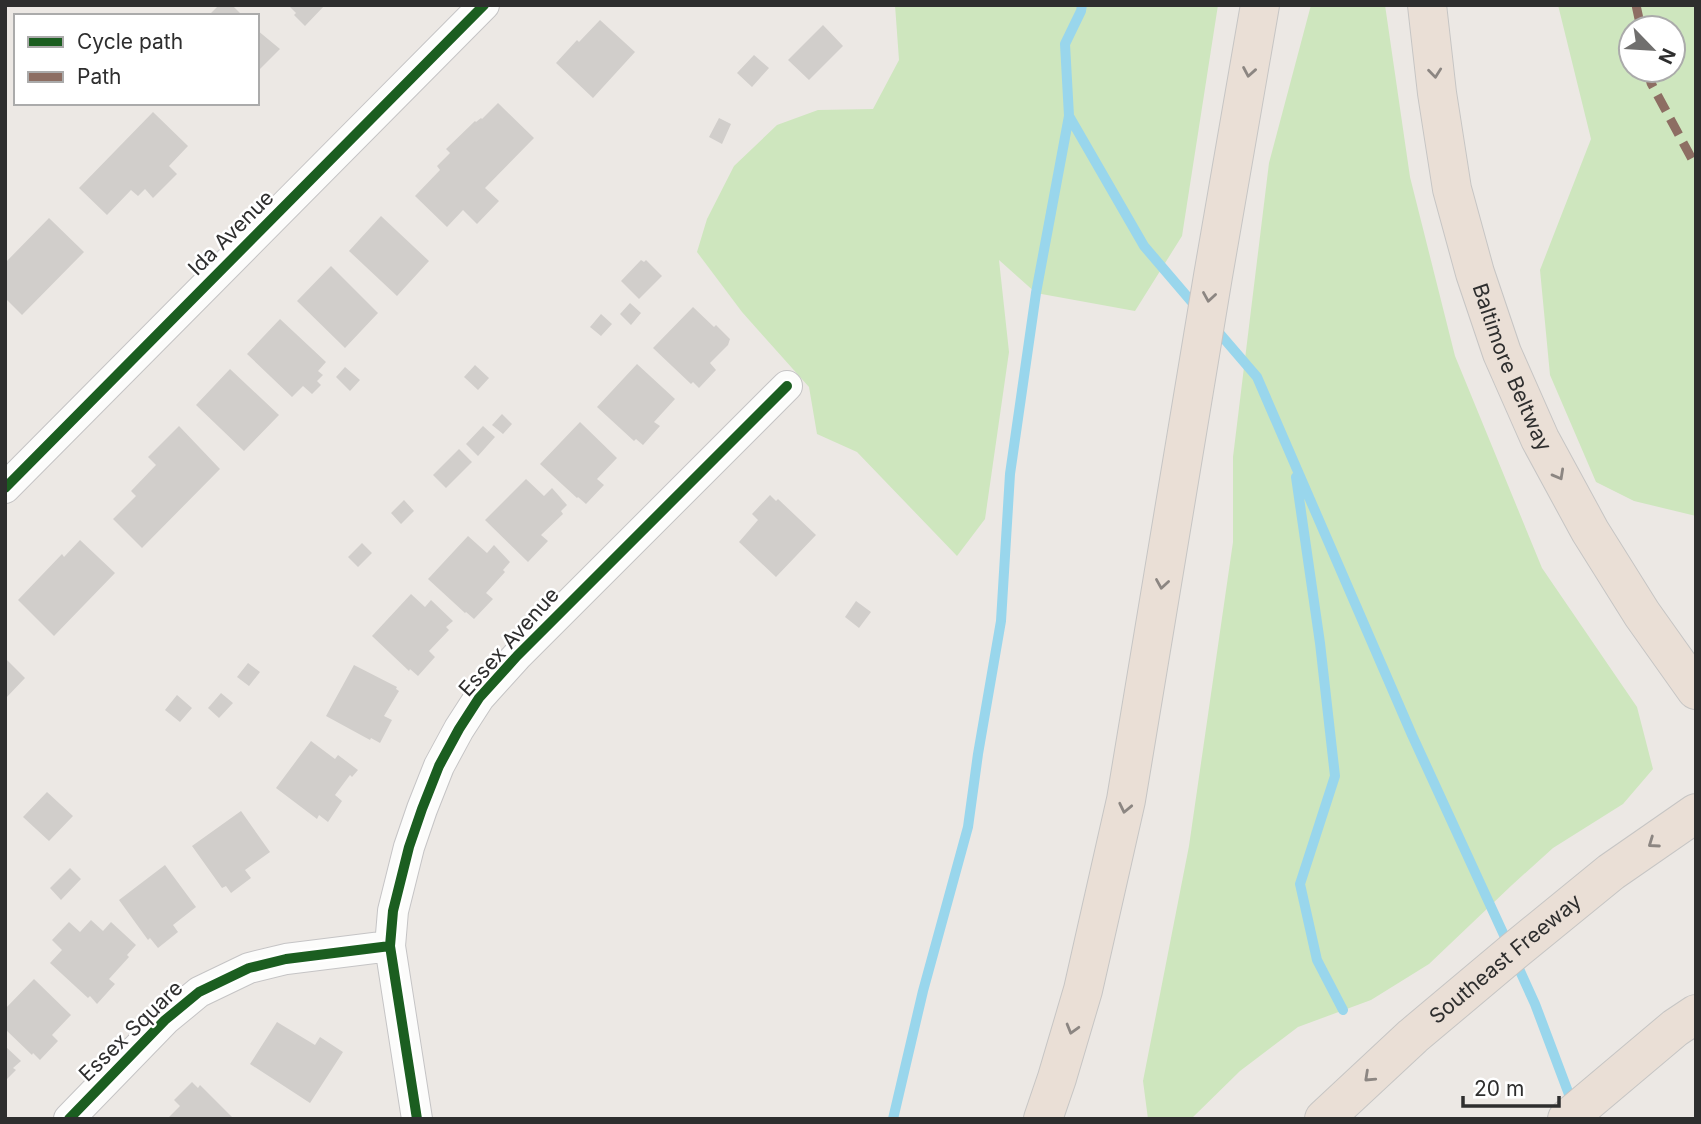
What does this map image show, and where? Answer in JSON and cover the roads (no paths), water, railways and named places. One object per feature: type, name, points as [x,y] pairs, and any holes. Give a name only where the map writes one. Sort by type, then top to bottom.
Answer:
[{"type":"highway","points":[[1044,1119],[1083,990],[1126,800],[1260,5]]},
{"type":"highway","name":"Baltimore Beltway","points":[[1427,5],[1452,189],[1475,273],[1502,353],[1540,439],[1590,531],[1642,614],[1696,690]]},
{"type":"highway","name":"Southeast Freeway","points":[[1324,1119],[1413,1036],[1611,872],[1696,813]]},
{"type":"highway","points":[[1567,1119],[1675,1028],[1696,1014]]},
{"type":"street","name":"Ida Avenue","points":[[5,488],[484,5]]},
{"type":"street","name":"Essex Avenue","points":[[417,1119],[390,946],[393,911],[400,882],[422,809],[439,766],[479,698],[517,656],[787,386]]},
{"type":"street","name":"Essex Square","points":[[69,1119],[165,1020],[200,992],[249,968],[286,959],[390,946]]},
{"type":"waterway","points":[[893,1119],[923,991],[968,827],[1001,621],[1010,474],[1036,293],[1069,116],[1065,44],[1082,5]]},
{"type":"waterway","points":[[1069,116],[1144,246],[1197,308]]},
{"type":"waterway","points":[[1214,327],[1257,377],[1412,735],[1509,946]]},
{"type":"waterway","points":[[1296,477],[1320,643],[1335,776],[1300,884],[1317,960],[1343,1010]]},
{"type":"waterway","points":[[1515,960],[1535,1004],[1573,1105]]}]
